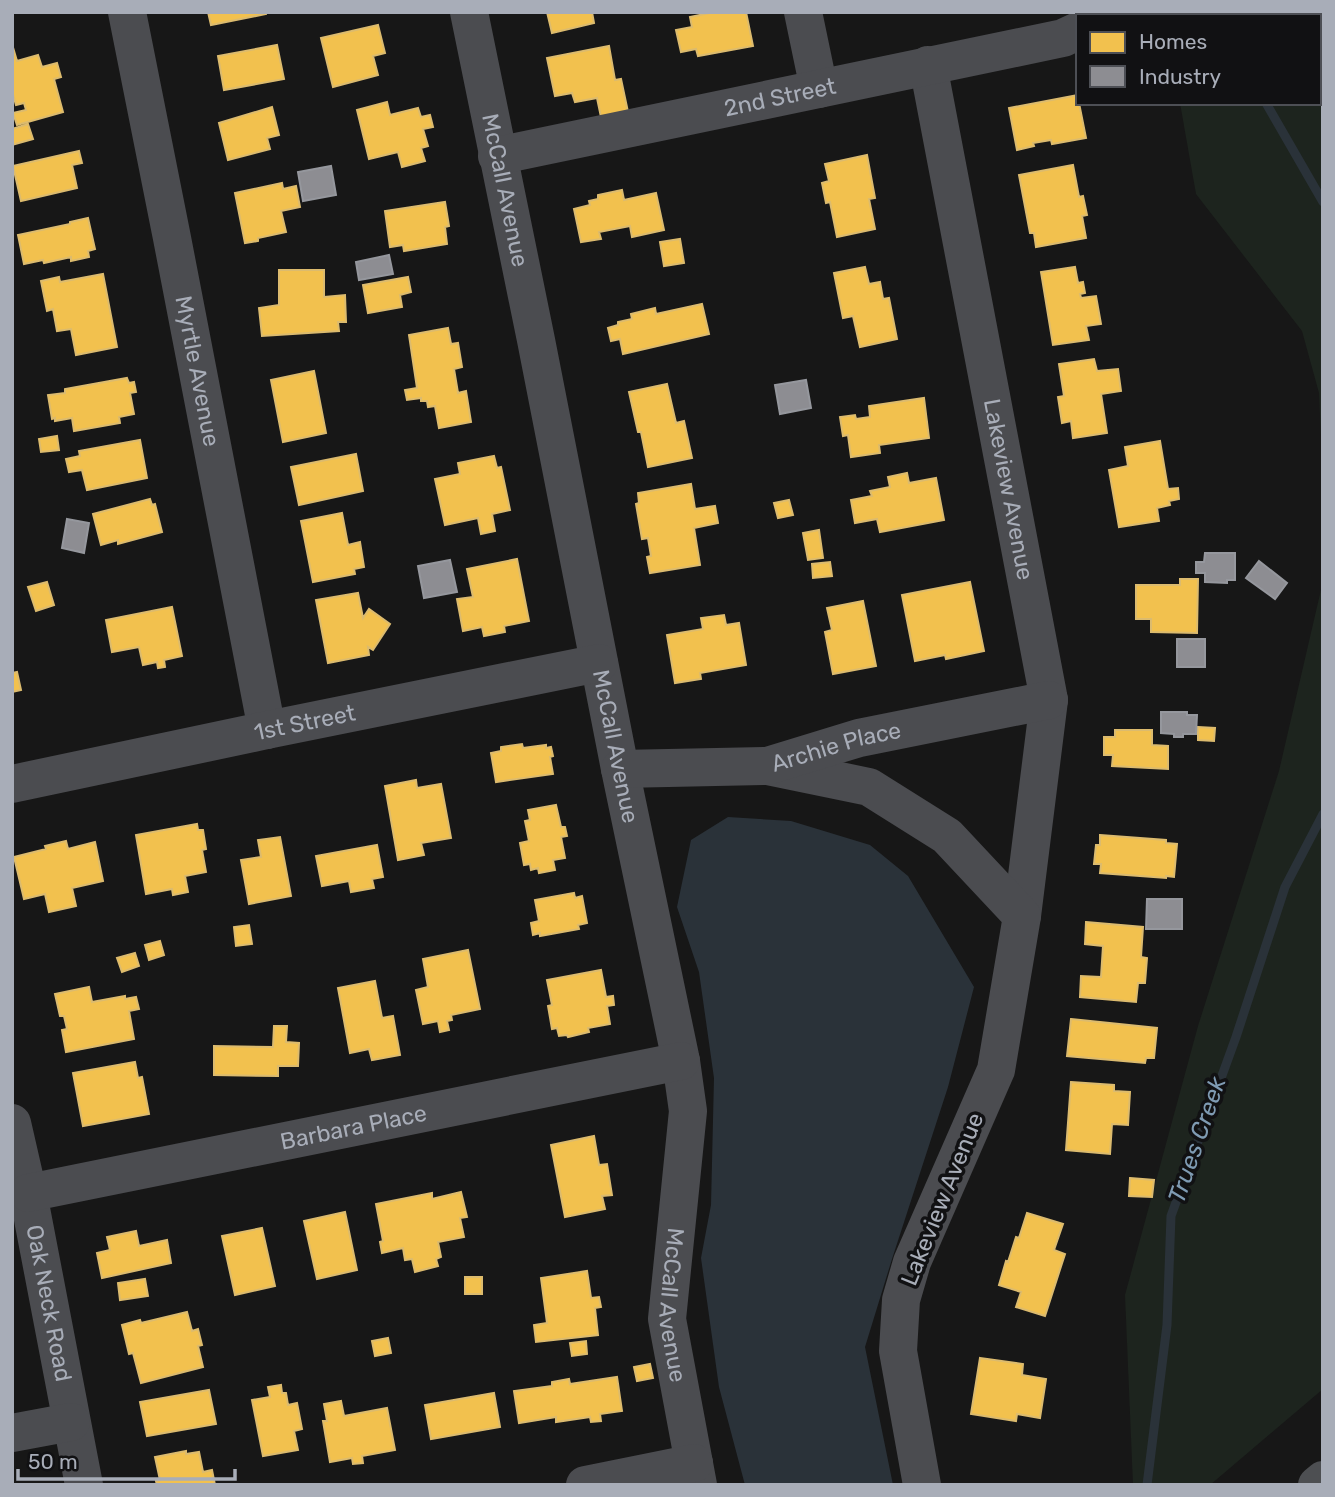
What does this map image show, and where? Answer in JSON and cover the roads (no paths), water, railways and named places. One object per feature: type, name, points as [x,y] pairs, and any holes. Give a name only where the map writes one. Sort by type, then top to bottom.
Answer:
[{"type":"main road","points":[[1318,1485],[1323,1480]]},
{"type":"street","name":"Myrtle Avenue","points":[[127,12],[267,730]]},
{"type":"street","name":"McCall Avenue","points":[[469,12],[681,1061],[688,1111],[667,1319],[696,1474]]},
{"type":"street","points":[[803,12],[819,89]]},
{"type":"street","name":"2nd Street","points":[[497,156],[1070,34]]},
{"type":"street","name":"Lakeview Avenue","points":[[922,1485],[898,1351],[901,1300],[912,1262],[996,1070],[1022,916],[1049,699],[928,65]]},
{"type":"street","name":"1st Street","points":[[12,784],[599,663]]},
{"type":"street","name":"Archie Place","points":[[620,769],[767,766],[859,738],[1049,699]]},
{"type":"street","points":[[767,766],[869,787],[947,836],[1022,916]]},
{"type":"street","name":"Barbara Place","points":[[27,1193],[681,1061]]},
{"type":"street","name":"Oak Neck Road","points":[[12,1123],[85,1485]]},
{"type":"street","points":[[12,1433],[71,1422]]},
{"type":"street","points":[[585,1485],[696,1474]]},
{"type":"waterway","name":"Trues Creek","points":[[1267,105],[1323,202]]},
{"type":"waterway","name":"Trues Creek","points":[[1147,1485],[1167,1325],[1171,1216],[1236,1037],[1285,887],[1323,814]]}]
